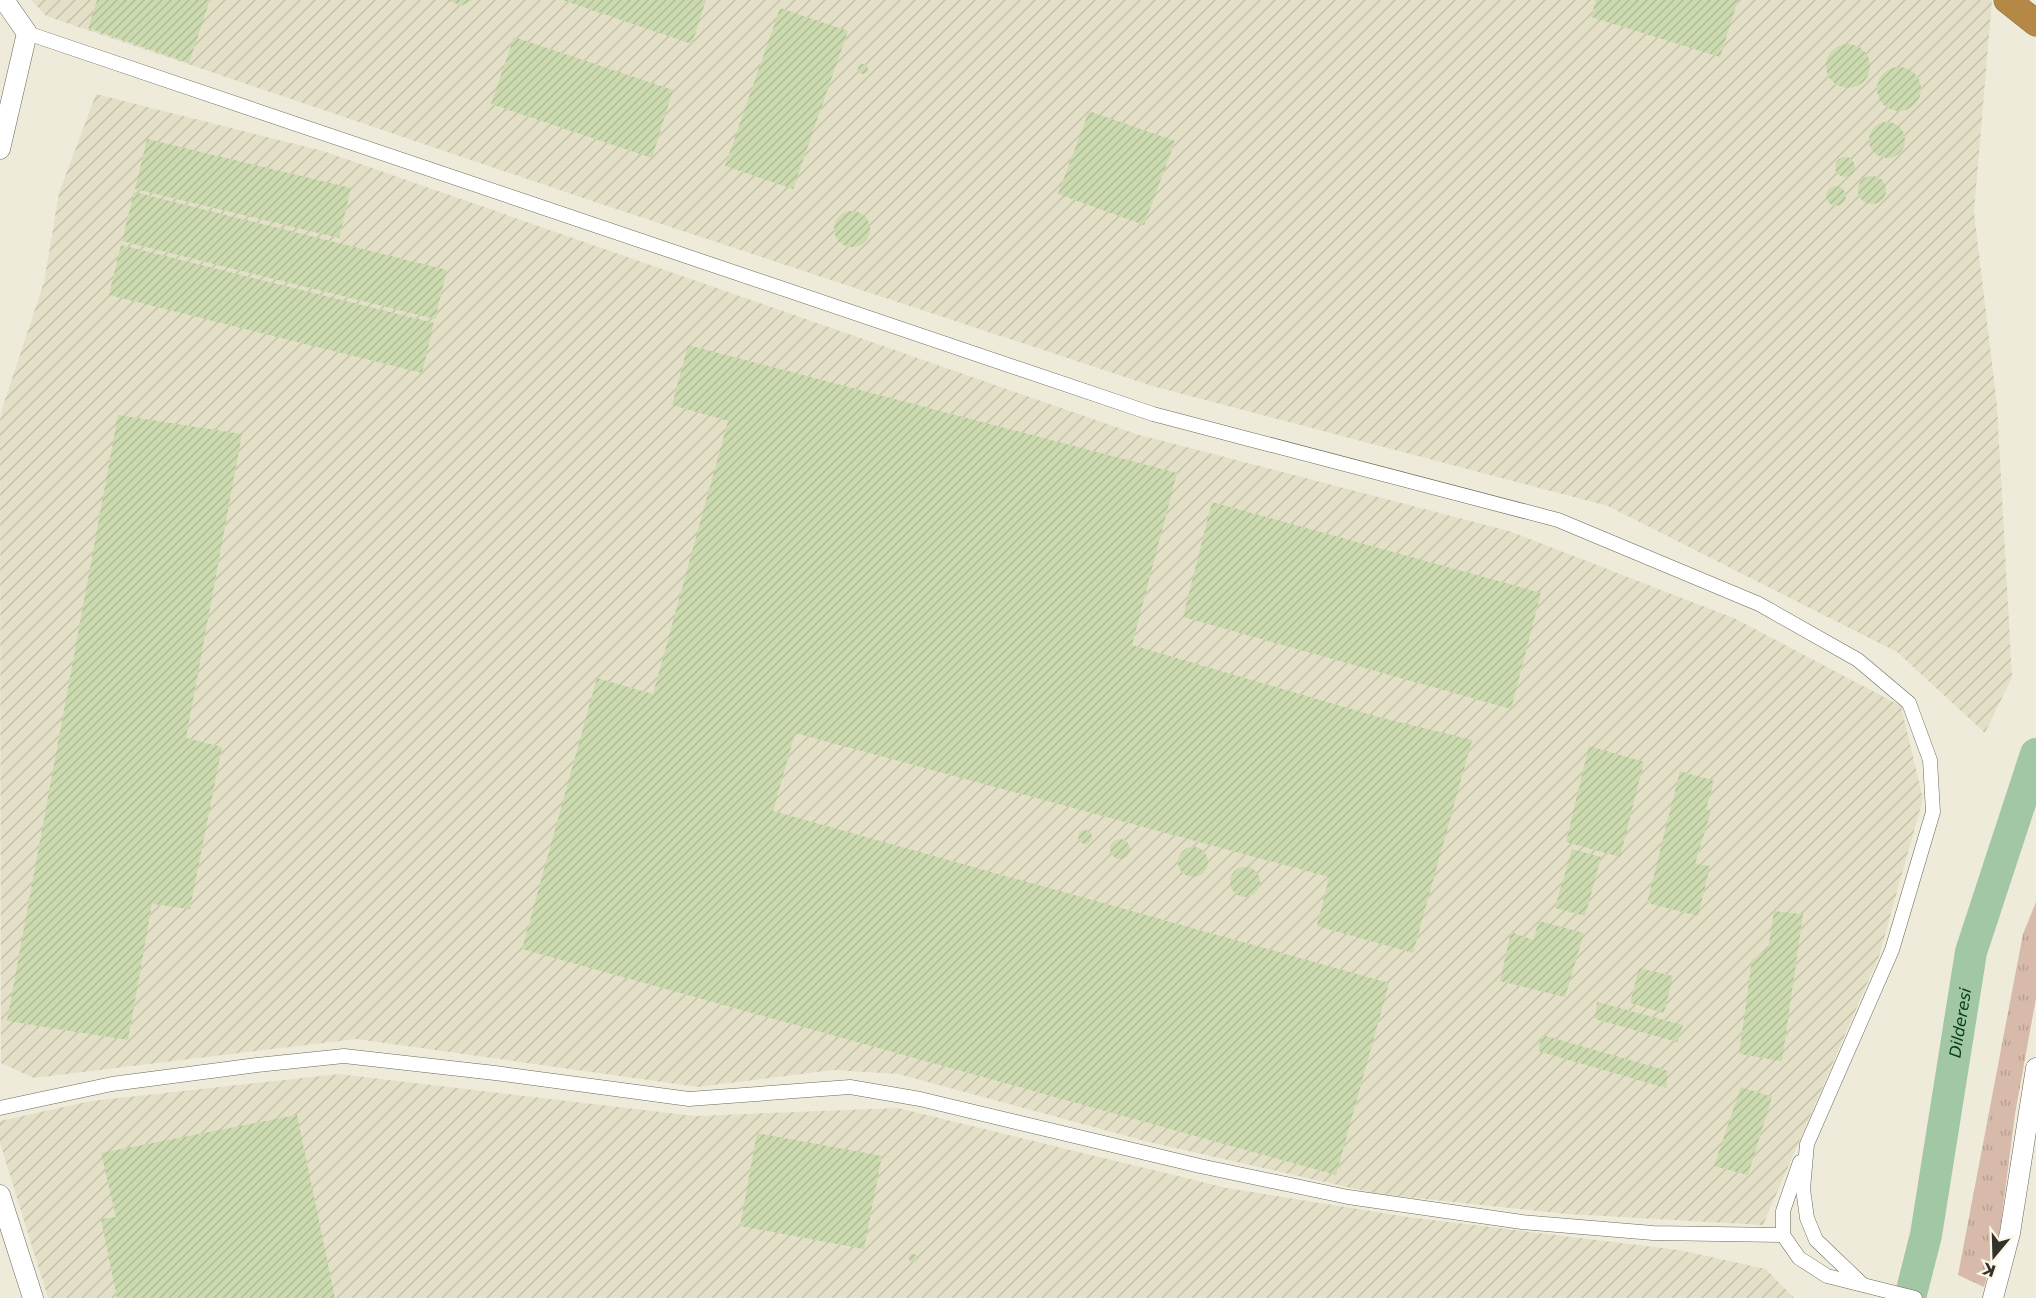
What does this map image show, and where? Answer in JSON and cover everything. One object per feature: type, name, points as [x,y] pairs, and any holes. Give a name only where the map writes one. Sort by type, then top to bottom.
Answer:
[{"type":"highway","points":[[2007,0],[2036,22]]},
{"type":"street","points":[[5,3],[27,33],[1153,414],[1558,520],[1759,604],[1858,660],[1910,703],[1930,760],[1933,812],[1892,950],[1807,1144],[1783,1211],[1783,1235],[1799,1258],[1827,1276],[1915,1298]]},
{"type":"street","points":[[0,149],[27,33]]},
{"type":"street","points":[[0,1108],[112,1084],[344,1056],[495,1073],[689,1099],[850,1087],[920,1099],[1200,1166],[1348,1197],[1522,1222],[1653,1233],[1783,1235]]},
{"type":"street","points":[[1994,1298],[2010,1233],[2036,1068]]},
{"type":"street","points":[[1807,1144],[1803,1189],[1813,1233],[1816,1240],[1862,1283]]},
{"type":"street","points":[[0,1195],[33,1298]]},
{"type":"shaded area","points":[[31,0],[1992,0],[1974,212],[1997,405],[2012,677],[1985,733],[1897,652],[1608,506],[1152,386],[598,203],[46,16]]},
{"type":"shaded area","points":[[96,94],[323,151],[1136,434],[1509,531],[1736,619],[1901,706],[1923,799],[1879,956],[1763,1225],[1567,1214],[1378,1194],[1145,1141],[898,1074],[833,1070],[698,1087],[356,1039],[34,1078],[1,1063],[0,421],[44,282],[59,193]]},
{"type":"shaded area","points":[[339,1074],[695,1116],[898,1108],[1227,1188],[1408,1217],[1679,1250],[1766,1269],[1794,1298],[48,1298],[0,1143],[0,1121],[91,1101]]},
{"type":"green space","points":[[2036,902],[2036,998],[2015,1114],[2000,1230],[1984,1287],[1958,1275],[2023,934]]},
{"type":"building","points":[[97,0],[210,0],[189,63],[88,28]]},
{"type":"building","points":[[448,0],[473,0],[461,6]]},
{"type":"building","points":[[562,0],[706,0],[692,44]]},
{"type":"building","points":[[1596,0],[1738,0],[1720,57],[1591,17]]},
{"type":"building","points":[[780,8],[848,31],[793,189],[725,166]]},
{"type":"building","points":[[514,37],[673,90],[652,158],[491,104]]},
{"type":"building","points":[[1848,44],[1857,45],[1864,50],[1869,57],[1869,75],[1864,82],[1857,87],[1848,88],[1839,87],[1832,82],[1827,75],[1826,66],[1827,57],[1832,50],[1839,45]]},
{"type":"building","points":[[863,64],[867,65],[867,73],[863,74],[859,73],[858,69],[859,65]]},
{"type":"building","points":[[1899,67],[1908,68],[1915,73],[1920,80],[1920,98],[1915,105],[1908,110],[1899,111],[1890,110],[1883,105],[1878,98],[1877,89],[1878,80],[1883,73],[1890,68]]},
{"type":"building","points":[[1089,111],[1175,141],[1144,225],[1058,194]]},
{"type":"building","points":[[1887,122],[1900,127],[1905,140],[1900,153],[1887,158],[1874,153],[1869,140],[1874,127]]},
{"type":"building","points":[[147,139],[351,188],[339,238],[135,189]]},
{"type":"building","points":[[1841,157],[1849,157],[1855,163],[1855,171],[1849,177],[1841,177],[1835,171],[1835,163]]},
{"type":"building","points":[[1872,176],[1882,180],[1886,190],[1882,200],[1872,204],[1862,200],[1858,190],[1862,180]]},
{"type":"building","points":[[1832,186],[1840,186],[1846,192],[1846,200],[1840,206],[1832,206],[1826,200],[1826,192]]},
{"type":"building","points":[[134,192],[447,270],[435,319],[122,241]]},
{"type":"building","points":[[852,211],[865,216],[870,229],[865,242],[852,247],[839,242],[834,229],[839,216]]},
{"type":"building","points":[[121,245],[434,323],[422,373],[109,295]]},
{"type":"building","points":[[688,345],[1177,473],[1132,645],[1382,718],[1472,740],[1413,953],[1317,926],[1329,877],[795,733],[773,811],[1389,983],[1336,1175],[522,949],[597,678],[653,694],[728,421],[672,405]]},
{"type":"building","points":[[118,415],[242,434],[186,738],[222,747],[190,909],[152,904],[128,1040],[7,1021]]},
{"type":"building","points":[[1212,502],[1541,593],[1511,709],[1183,617]]},
{"type":"building","points":[[1589,746],[1644,762],[1620,857],[1566,842]]},
{"type":"building","points":[[1680,771],[1714,781],[1706,809],[1711,811],[1695,864],[1710,866],[1698,916],[1647,903]]},
{"type":"building","points":[[1082,830],[1088,830],[1092,837],[1088,844],[1082,844],[1078,840],[1078,834]]},
{"type":"building","points":[[1116,839],[1124,839],[1130,845],[1130,853],[1124,859],[1116,859],[1110,853],[1110,845]]},
{"type":"building","points":[[1193,847],[1199,848],[1207,856],[1207,868],[1199,876],[1193,877],[1187,876],[1179,868],[1178,862],[1179,856],[1187,848]]},
{"type":"building","points":[[1572,849],[1601,857],[1585,916],[1555,908]]},
{"type":"building","points":[[1245,867],[1251,868],[1259,876],[1259,888],[1251,896],[1245,897],[1239,896],[1231,888],[1230,882],[1231,876],[1239,868]]},
{"type":"building","points":[[1774,911],[1803,914],[1782,1061],[1739,1054],[1752,960],[1768,949]]},
{"type":"building","points":[[1539,921],[1584,933],[1565,997],[1500,981],[1511,932],[1533,940]]},
{"type":"building","points":[[1639,968],[1673,976],[1664,1013],[1630,1003]]},
{"type":"building","points":[[1597,1002],[1683,1025],[1677,1042],[1595,1019]]},
{"type":"building","points":[[1542,1035],[1668,1071],[1666,1088],[1538,1051]]},
{"type":"building","points":[[1741,1087],[1772,1097],[1748,1175],[1714,1166]]},
{"type":"building","points":[[297,1115],[335,1298],[117,1298],[101,1219],[116,1217],[101,1153]]},
{"type":"building","points":[[757,1133],[882,1156],[864,1249],[740,1226]]},
{"type":"building","points":[[913,1254],[917,1258],[913,1262],[909,1258]]},
{"type":"waterway","name":"Dilderesi","points":[[1910,1298],[1926,1235],[1971,952],[2036,754]]}]
